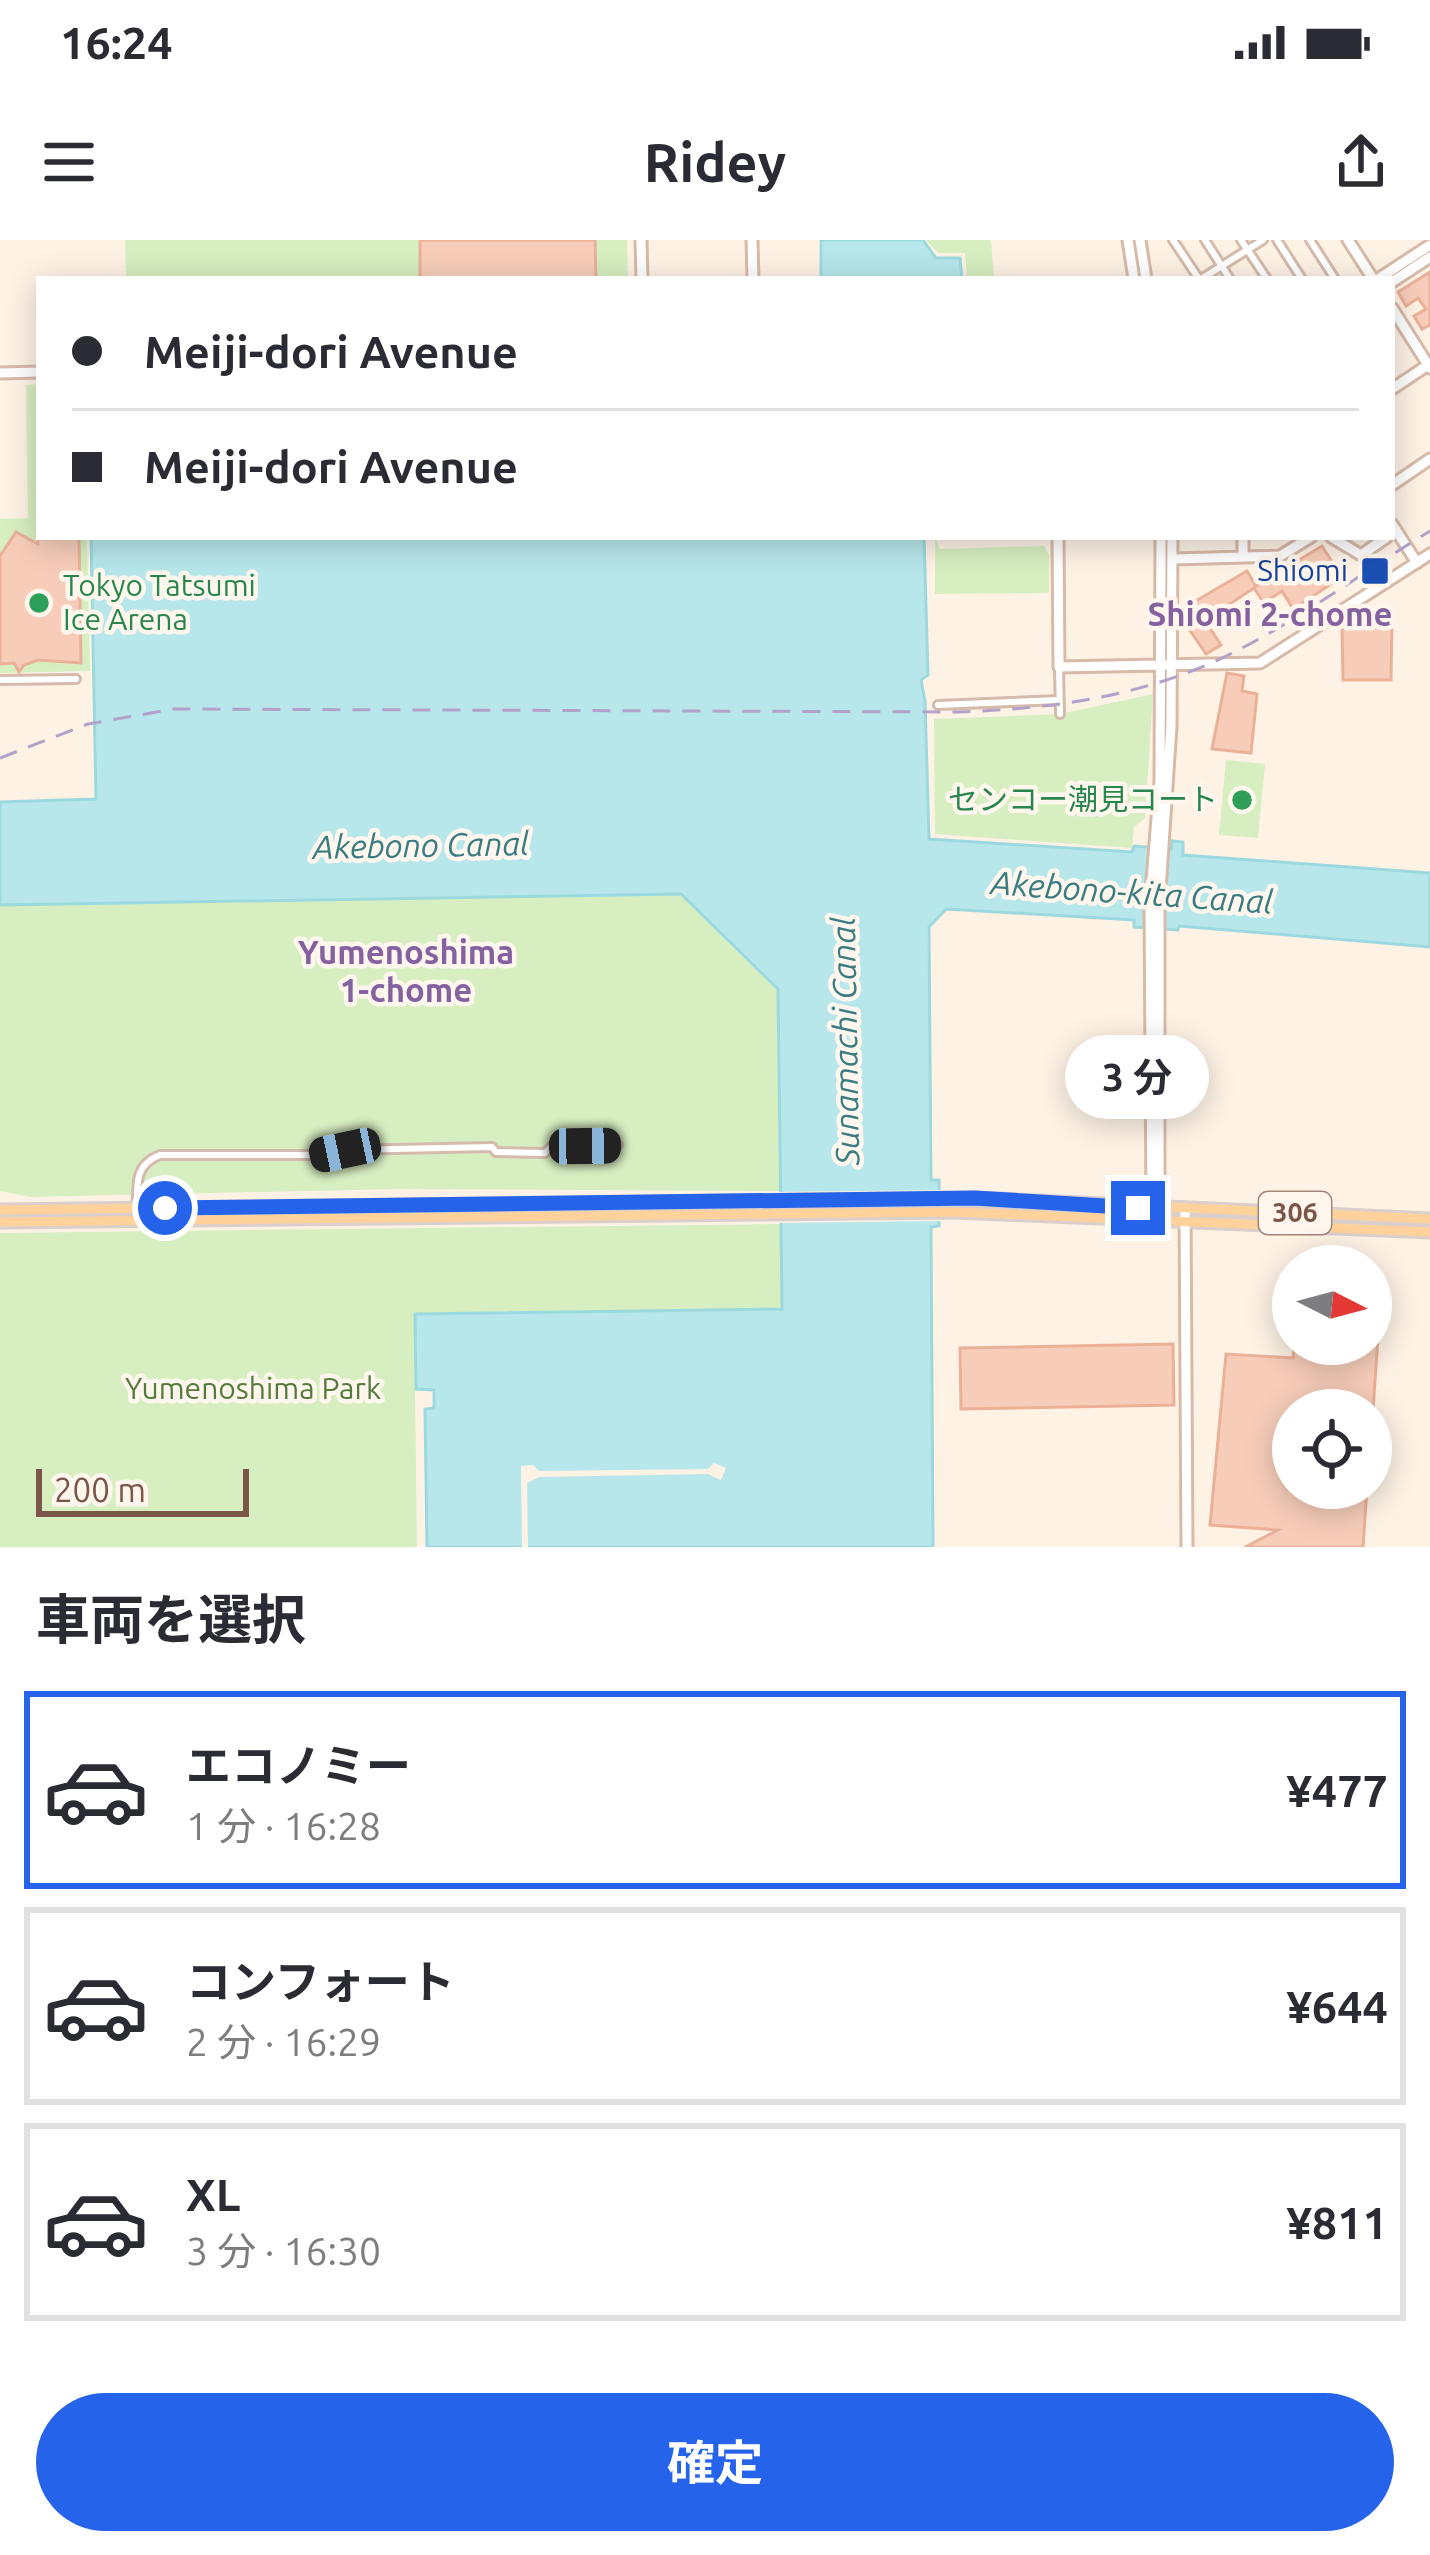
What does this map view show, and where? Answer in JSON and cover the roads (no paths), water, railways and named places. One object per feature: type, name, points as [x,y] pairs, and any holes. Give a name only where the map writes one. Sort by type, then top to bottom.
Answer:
[{"type":"main road","name":"306","points":[[0,1210],[975,1198],[1430,1232]]},
{"type":"main road","name":"306","points":[[0,1222],[955,1212],[1156,1221],[1185,1216],[1430,1219]]},
{"type":"street","points":[[641,240],[642,276]]},
{"type":"street","points":[[752,240],[753,276]]},
{"type":"street","points":[[1128,240],[1134,276]]},
{"type":"street","points":[[1140,240],[1146,276]]},
{"type":"street","points":[[1173,240],[1198,276]]},
{"type":"street","points":[[1205,240],[1228,276]]},
{"type":"street","points":[[1241,240],[1265,276]]},
{"type":"street","points":[[1204,276],[1263,240]]},
{"type":"street","points":[[1277,240],[1300,276]]},
{"type":"street","points":[[1310,240],[1333,276]]},
{"type":"street","points":[[1348,240],[1374,276]]},
{"type":"street","points":[[1395,280],[1424,257],[1430,245]]},
{"type":"street","points":[[1383,276],[1424,257]]},
{"type":"street","points":[[1395,313],[1429,367],[1395,387]]},
{"type":"street","points":[[0,373],[36,372]]},
{"type":"street","points":[[1395,482],[1430,459]]},
{"type":"street","points":[[1395,535],[1417,563]]},
{"type":"street","points":[[1058,540],[1060,713]]},
{"type":"street","points":[[1161,540],[1168,668]]},
{"type":"street","points":[[1156,1221],[1155,938],[1172,540]]},
{"type":"street","points":[[1243,540],[1243,557]]},
{"type":"street","points":[[1173,559],[1280,556],[1306,540]]},
{"type":"street","points":[[1336,540],[1361,555],[1380,540]]},
{"type":"street","points":[[1060,667],[1260,663],[1430,554]]},
{"type":"street","points":[[0,680],[76,679]]},
{"type":"street","points":[[938,704],[1059,700]]},
{"type":"street","points":[[137,1209],[139,1173],[145,1163],[160,1155],[320,1155],[345,1150],[492,1147],[496,1152],[545,1153],[551,1147],[618,1145]]},
{"type":"street","points":[[1185,1216],[1186,1547]]},
{"type":"water","points":[[821,240],[923,240],[936,258],[960,258],[962,276],[821,276]]},
{"type":"water","points":[[91,540],[924,540],[928,675],[921,680],[929,839],[1132,852],[1134,846],[1171,849],[1172,841],[1183,842],[1183,855],[1430,873],[1430,947],[1179,926],[1178,930],[1134,927],[1134,920],[946,909],[929,927],[931,1180],[939,1180],[939,1226],[931,1227],[933,1547],[427,1547],[425,1409],[434,1408],[434,1390],[416,1389],[415,1314],[782,1309],[778,989],[681,894],[0,905],[0,802],[96,799]]},
{"type":"railway","points":[[0,758],[88,724],[174,709],[957,712],[1085,700],[1178,676],[1238,650],[1430,531]]},
{"type":"place","name":"Shiomi","points":[[1375,571]]},
{"type":"place","name":"Tokyo Tatsumi Ice Arena","points":[[39,603]]},
{"type":"place","name":"センコー潮見コート","points":[[1242,800]]},
{"type":"district","name":"Shiomi 2-chome","points":[[1270,614]]},
{"type":"district","name":"Yumenoshima 1-chome","points":[[406,971]]},
{"type":"water label","name":"Akebono Canal","points":[[421,845]]},
{"type":"water label","name":"Akebono-kita Canal","points":[[1132,892]]},
{"type":"water label","name":"Sunamachi Canal","points":[[845,1041]]},
{"type":"park label","name":"Yumenoshima Park","points":[[253,1389]]}]
